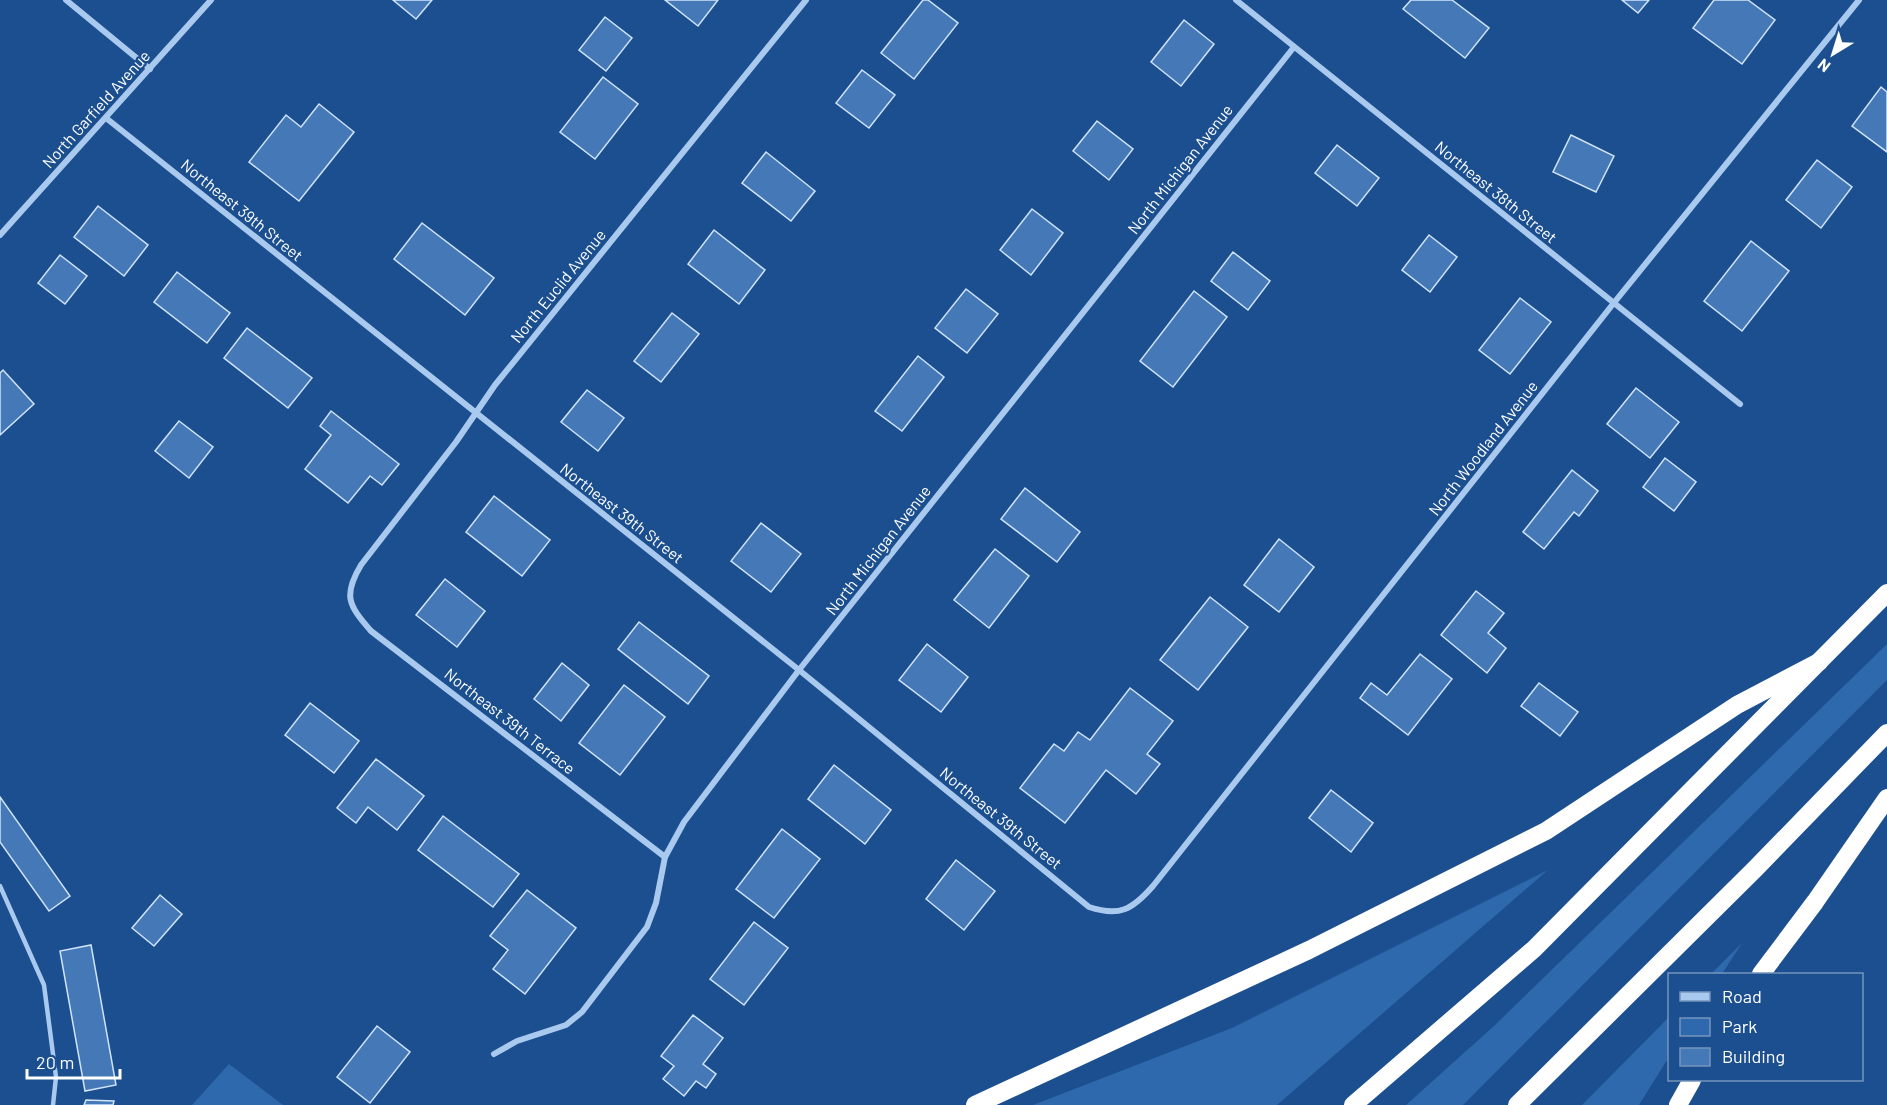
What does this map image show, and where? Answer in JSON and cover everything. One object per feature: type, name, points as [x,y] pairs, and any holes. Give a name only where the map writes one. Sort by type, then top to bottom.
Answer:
[{"type":"highway","points":[[1353,1105],[1534,949],[1887,593]]},
{"type":"highway","points":[[975,1105],[1309,950],[1546,831],[1737,705],[1820,662]]},
{"type":"highway","points":[[1517,1105],[1755,869],[1887,733]]},
{"type":"highway","points":[[1762,973],[1887,798]]},
{"type":"highway","points":[[1678,1105],[1691,1081]]},
{"type":"street","points":[[66,0],[150,69]]},
{"type":"street","name":"North Garfield Avenue","points":[[0,235],[211,0]]},
{"type":"street","name":"North Euclid Avenue","points":[[348,598],[350,583],[361,565],[510,367],[806,0]]},
{"type":"street","name":"Northeast 38th Street","points":[[1236,0],[1740,404]]},
{"type":"street","name":"North Woodland Avenue","points":[[1126,909],[1139,902],[1160,877],[1613,304],[1858,0]]},
{"type":"street","name":"North Michigan Avenue","points":[[494,1054],[517,1041],[566,1025],[582,1012],[647,927],[656,903],[664,857],[684,822],[799,670],[1294,47]]},
{"type":"street","name":"Northeast 39th Street","points":[[106,118],[799,670],[1089,907],[1109,914],[1126,909]]},
{"type":"street","name":"Northeast 39th Terrace","points":[[348,598],[371,631],[664,857]]},
{"type":"lane","points":[[0,885],[44,985],[56,1077],[53,1105]]},
{"type":"green space","points":[[1887,644],[1887,680],[1463,1105],[1406,1105],[1495,1025]]},
{"type":"green space","points":[[1548,870],[1277,1105],[1033,1105],[1232,1028]]},
{"type":"green space","points":[[1742,943],[1723,973],[1712,973]]},
{"type":"green space","points":[[1668,1018],[1668,1059],[1639,1105],[1582,1105]]},
{"type":"green space","points":[[229,1064],[283,1105],[192,1105]]},
{"type":"building","points":[[393,0],[432,0],[416,19]]},
{"type":"building","points":[[665,0],[718,0],[698,26]]},
{"type":"building","points":[[923,0],[928,0],[958,23],[914,79],[881,53]]},
{"type":"building","points":[[1411,0],[1452,0],[1489,28],[1465,58],[1403,9]]},
{"type":"building","points":[[1622,0],[1649,0],[1638,13]]},
{"type":"building","points":[[1714,0],[1748,0],[1775,20],[1742,64],[1693,28]]},
{"type":"building","points":[[605,17],[632,38],[606,71],[579,50]]},
{"type":"building","points":[[1184,20],[1214,44],[1181,86],[1151,62]]},
{"type":"building","points":[[862,70],[895,95],[869,128],[836,103]]},
{"type":"building","points":[[603,77],[638,104],[595,159],[560,132]]},
{"type":"building","points":[[1881,87],[1887,92],[1887,152],[1852,126]]},
{"type":"building","points":[[319,104],[354,132],[299,201],[249,162],[286,115],[301,127]]},
{"type":"building","points":[[1097,121],[1133,149],[1109,180],[1073,151]]},
{"type":"building","points":[[1571,135],[1614,156],[1596,192],[1553,172]]},
{"type":"building","points":[[1337,145],[1379,178],[1357,206],[1315,173]]},
{"type":"building","points":[[766,152],[815,191],[791,221],[742,183]]},
{"type":"building","points":[[1817,160],[1852,187],[1821,228],[1786,200]]},
{"type":"building","points":[[98,206],[148,245],[124,276],[74,237]]},
{"type":"building","points":[[1032,209],[1063,233],[1031,275],[1000,250]]},
{"type":"building","points":[[422,223],[494,278],[465,315],[394,259]]},
{"type":"building","points":[[714,230],[765,270],[739,304],[688,264]]},
{"type":"building","points":[[1429,235],[1457,257],[1430,292],[1402,270]]},
{"type":"building","points":[[1751,241],[1789,271],[1742,331],[1704,301]]},
{"type":"building","points":[[1233,252],[1270,281],[1248,310],[1211,281]]},
{"type":"building","points":[[60,255],[87,276],[65,304],[38,283]]},
{"type":"building","points":[[177,272],[230,313],[207,343],[154,302]]},
{"type":"building","points":[[966,289],[998,314],[967,353],[935,328]]},
{"type":"building","points":[[1194,291],[1227,317],[1173,387],[1140,361]]},
{"type":"building","points":[[1520,298],[1551,322],[1510,374],[1479,350]]},
{"type":"building","points":[[672,313],[699,334],[661,382],[634,361]]},
{"type":"building","points":[[247,328],[312,378],[288,408],[224,358]]},
{"type":"building","points":[[918,356],[944,377],[902,431],[875,411]]},
{"type":"building","points":[[3,370],[34,404],[0,435],[0,373]]},
{"type":"building","points":[[1636,388],[1679,422],[1650,458],[1607,424]]},
{"type":"building","points":[[587,390],[624,418],[598,451],[561,422]]},
{"type":"building","points":[[331,411],[399,464],[382,485],[370,476],[348,503],[305,469],[331,435],[320,426]]},
{"type":"building","points":[[179,421],[213,447],[189,478],[155,451]]},
{"type":"building","points":[[1665,458],[1696,482],[1674,511],[1643,487]]},
{"type":"building","points":[[1572,470],[1598,491],[1579,516],[1574,512],[1544,549],[1523,532]]},
{"type":"building","points":[[1025,488],[1080,532],[1057,562],[1001,519]]},
{"type":"building","points":[[494,496],[550,540],[522,576],[466,532]]},
{"type":"building","points":[[761,523],[801,554],[771,592],[731,561]]},
{"type":"building","points":[[1279,539],[1314,567],[1279,612],[1244,585]]},
{"type":"building","points":[[995,549],[1029,576],[989,628],[954,600]]},
{"type":"building","points":[[445,579],[485,611],[457,647],[416,615]]},
{"type":"building","points":[[1476,591],[1504,613],[1488,633],[1506,648],[1487,673],[1441,635]]},
{"type":"building","points":[[1210,597],[1248,627],[1198,690],[1160,660]]},
{"type":"building","points":[[639,622],[709,676],[688,704],[618,649]]},
{"type":"building","points":[[927,644],[968,677],[941,712],[899,680]]},
{"type":"building","points":[[1420,654],[1452,679],[1408,735],[1360,698],[1371,683],[1387,695]]},
{"type":"building","points":[[562,663],[589,685],[561,721],[534,699]]},
{"type":"building","points":[[1539,683],[1578,712],[1560,736],[1521,706]]},
{"type":"building","points":[[624,685],[665,717],[620,775],[579,743]]},
{"type":"building","points":[[1130,688],[1173,721],[1147,754],[1160,764],[1136,794],[1106,770],[1065,823],[1020,788],[1054,744],[1064,751],[1078,732],[1090,740]]},
{"type":"building","points":[[310,703],[359,741],[334,773],[285,735]]},
{"type":"building","points":[[376,759],[424,796],[397,830],[368,807],[356,823],[337,808]]},
{"type":"building","points":[[834,765],[891,810],[865,844],[808,799]]},
{"type":"building","points":[[1331,790],[1373,823],[1351,852],[1309,818]]},
{"type":"building","points":[[0,797],[70,896],[49,911],[0,842]]},
{"type":"building","points":[[443,816],[519,874],[493,907],[418,850]]},
{"type":"building","points":[[782,829],[820,859],[774,918],[736,889]]},
{"type":"building","points":[[956,860],[995,891],[964,930],[926,899]]},
{"type":"building","points":[[527,890],[576,928],[525,994],[493,969],[508,950],[490,936]]},
{"type":"building","points":[[160,895],[182,914],[154,946],[132,928]]},
{"type":"building","points":[[754,922],[788,948],[744,1005],[710,979]]},
{"type":"building","points":[[91,945],[116,1085],[85,1091],[60,951]]},
{"type":"building","points":[[693,1015],[723,1038],[703,1064],[716,1074],[706,1088],[696,1081],[684,1096],[663,1079],[674,1066],[661,1056]]},
{"type":"building","points":[[377,1026],[410,1052],[370,1103],[337,1077]]},
{"type":"building","points":[[86,1100],[114,1101],[113,1105],[84,1105]]}]
